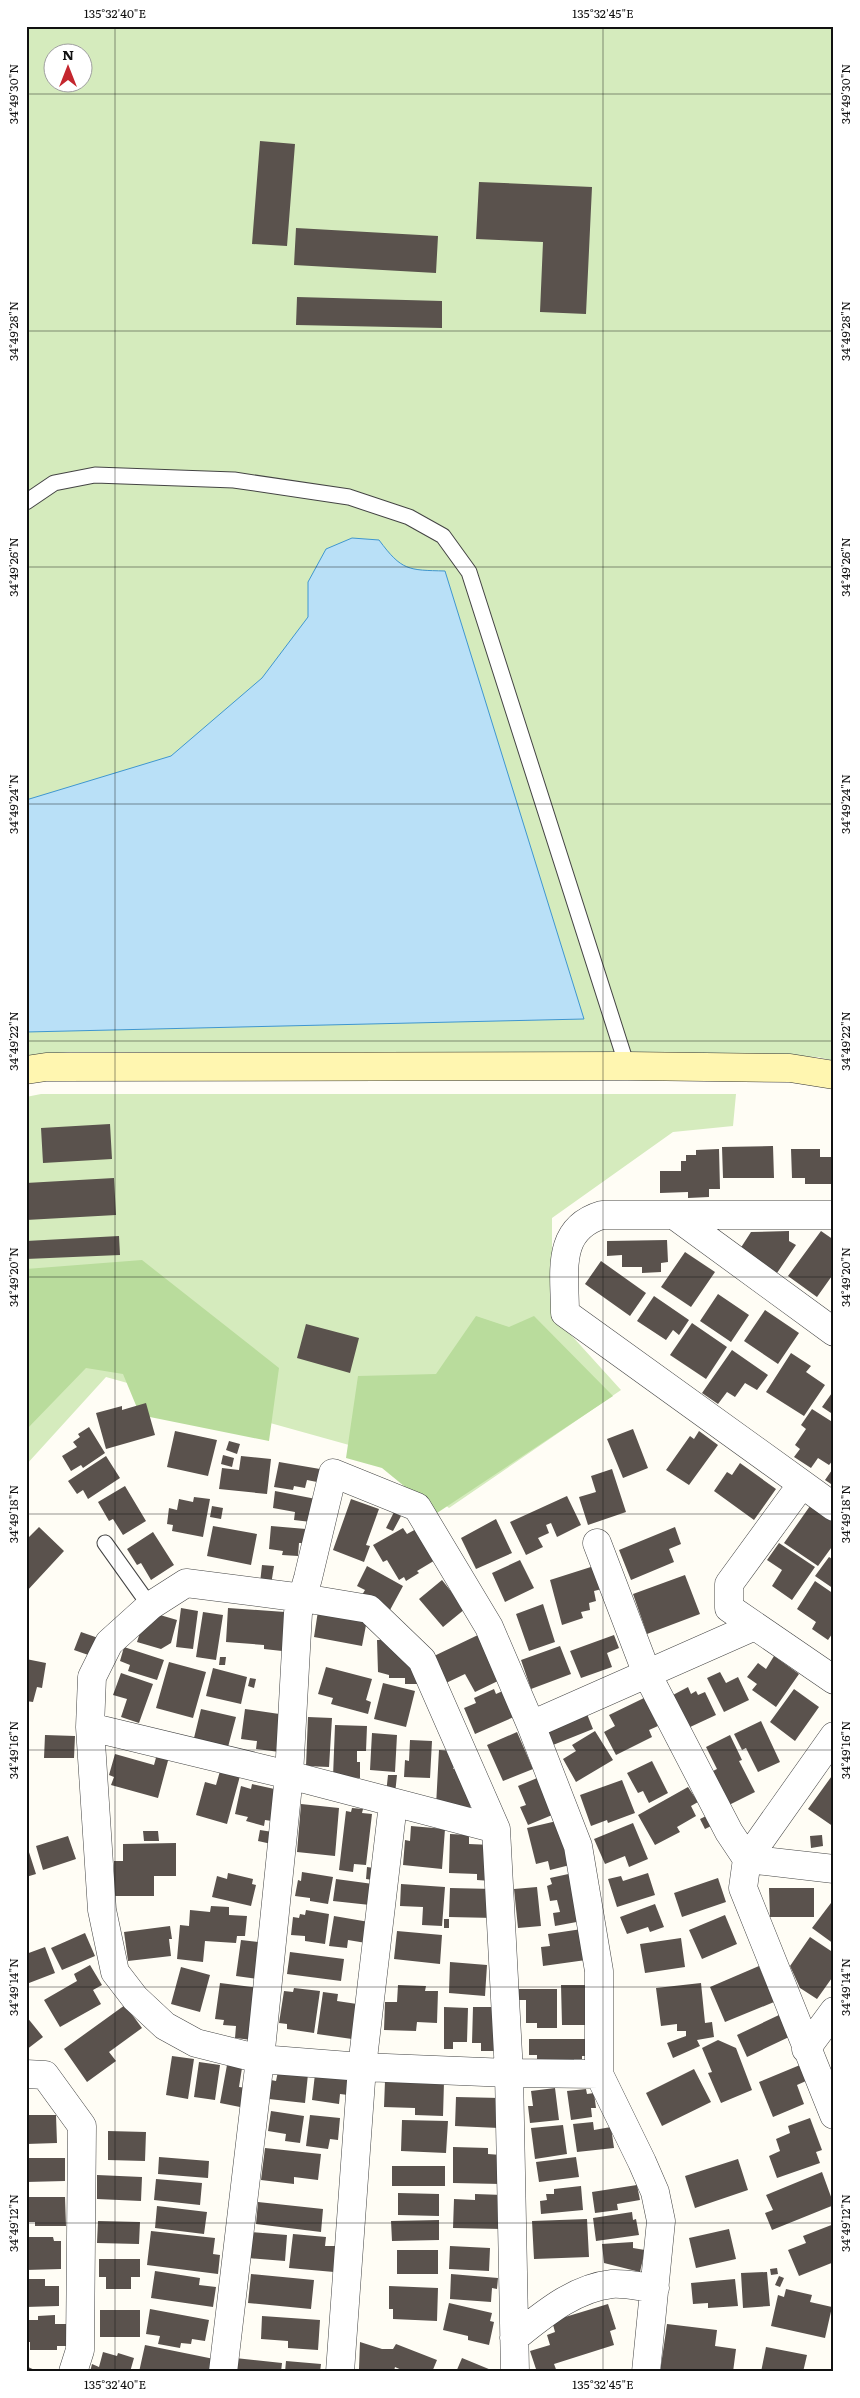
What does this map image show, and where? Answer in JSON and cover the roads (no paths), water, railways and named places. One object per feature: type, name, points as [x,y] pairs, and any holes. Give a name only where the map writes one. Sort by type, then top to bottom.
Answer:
[{"type":"street","points":[[26,1070],[46,1067],[627,1066],[790,1068],[834,1075]]},
{"type":"street","points":[[834,1215],[602,1215],[588,1219],[575,1231],[566,1250],[565,1312],[834,1507]]},
{"type":"street","points":[[674,1215],[834,1332]]},
{"type":"street","points":[[224,2372],[290,1776],[298,1613],[333,1473],[417,1507],[489,1627],[532,1725],[578,1846],[599,1971],[598,2074],[655,2192],[661,2221],[646,2372]]},
{"type":"street","points":[[802,1484],[729,1584],[729,1608],[834,1680]]},
{"type":"street","points":[[597,1543],[647,1674],[729,1832],[747,1859],[834,1869]]},
{"type":"street","points":[[515,2372],[509,2073],[496,1829],[422,1660],[368,1609],[186,1582],[150,1606],[109,1643],[92,1677],[90,1727],[102,1910],[115,1972],[135,1998],[165,2026],[196,2043],[260,2059],[362,2067],[509,2073],[598,2074]]},
{"type":"street","points":[[532,1725],[755,1626]]},
{"type":"street","points":[[90,1727],[496,1829]]},
{"type":"street","points":[[834,1736],[747,1859],[743,1888],[834,2115]]},
{"type":"street","points":[[340,2372],[362,2067],[393,1804]]},
{"type":"street","points":[[806,2049],[834,2011]]},
{"type":"street","points":[[26,2074],[45,2075],[82,2126],[80,2350],[73,2372]]},
{"type":"street","points":[[514,2338],[554,2307],[586,2290],[613,2284],[655,2288]]},
{"type":"lane","points":[[26,502],[54,483],[95,475],[234,480],[349,498],[409,517],[443,536],[469,572],[627,1066]]},
{"type":"lane","points":[[105,1543],[150,1606]]},
{"type":"water","points":[[352,538],[379,540],[394,558],[407,567],[445,571],[584,1019],[26,1032],[26,800],[171,756],[262,678],[308,617],[308,582],[326,549]]}]
